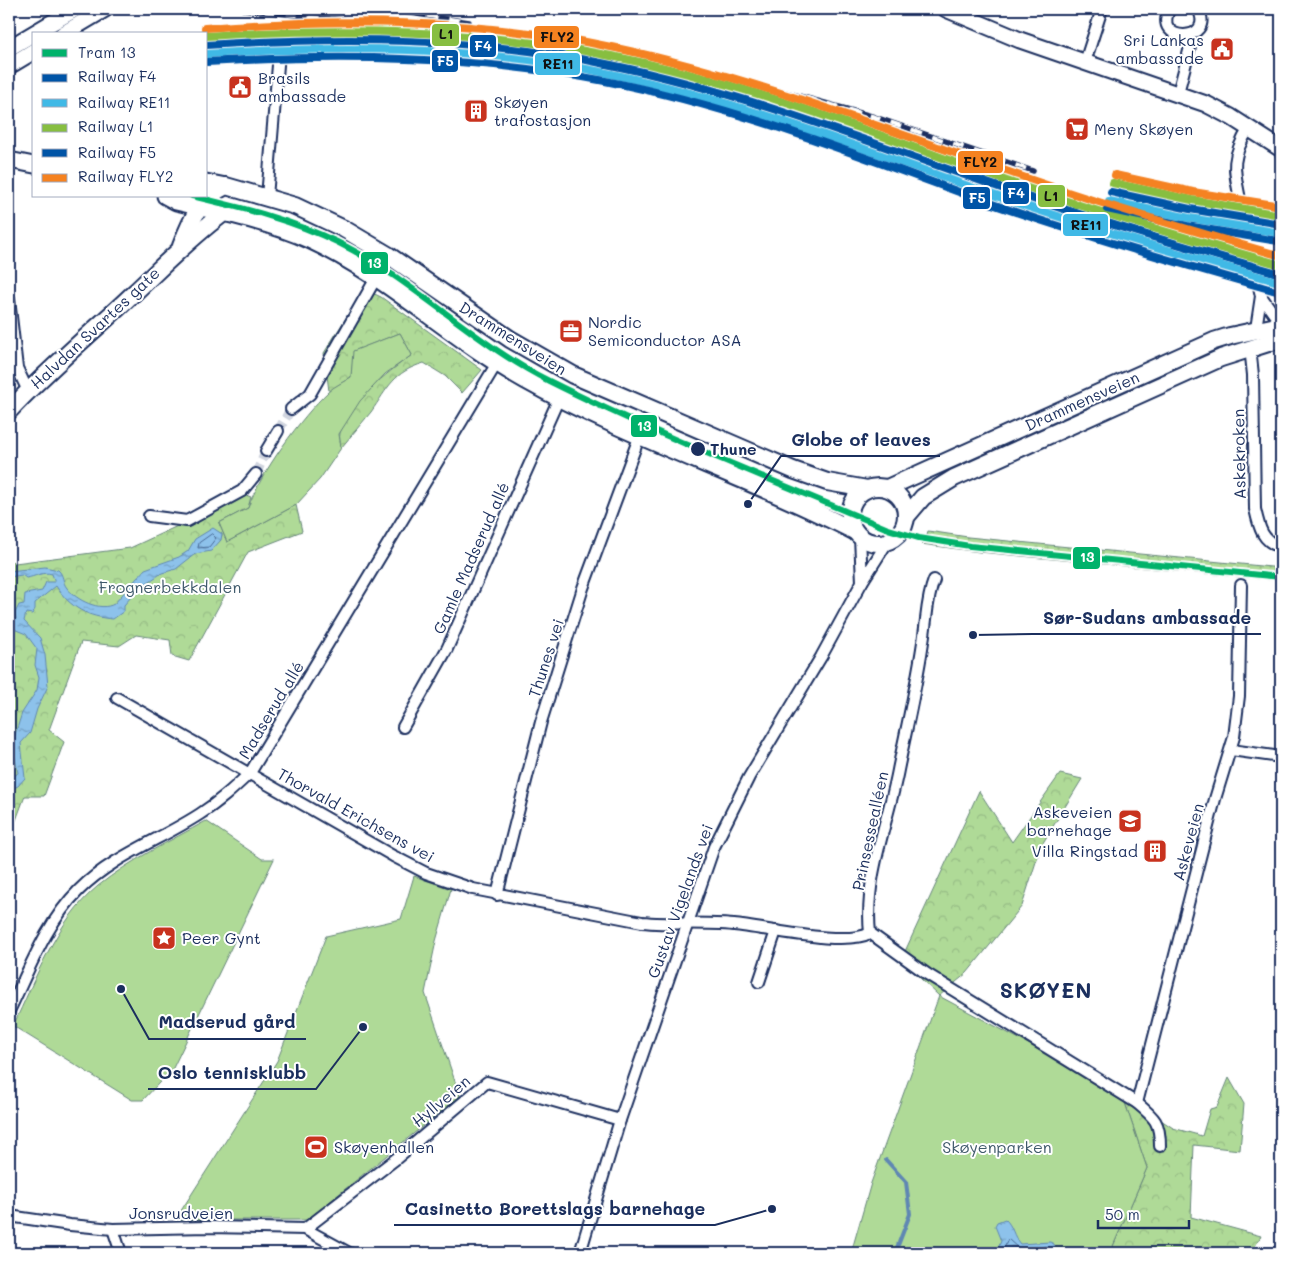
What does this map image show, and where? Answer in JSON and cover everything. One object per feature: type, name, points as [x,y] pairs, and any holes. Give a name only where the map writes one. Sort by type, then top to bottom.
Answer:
[{"type":"main road","name":"Drammensveien","points":[[226,186],[267,197],[301,209],[359,238],[388,255],[510,339],[573,375],[793,470],[827,482],[867,489]]},
{"type":"main road","points":[[198,207],[216,191],[226,186]]},
{"type":"main road","name":"Drammensveien","points":[[198,207],[256,220],[311,240],[376,278],[497,363],[559,398],[640,435],[802,504],[857,534]]},
{"type":"main road","name":"Halvdan Svartes gate","points":[[182,246],[198,207]]},
{"type":"main road","name":"Halvdan Svartes gate","points":[[9,411],[28,391],[135,293],[182,246],[225,212]]},
{"type":"main road","name":"Drammensveien","points":[[887,488],[1214,341],[1281,324]]},
{"type":"main road","name":"Drammensveien","points":[[906,516],[930,492],[954,478],[1221,358],[1250,347],[1281,340]]},
{"type":"main road","points":[[887,488],[901,499],[906,516],[900,533],[888,541],[871,543],[857,534],[850,520],[851,508],[854,500],[867,489],[887,488]]},
{"type":"street","points":[[36,32],[75,9]]},
{"type":"street","points":[[67,32],[106,9]]},
{"type":"street","points":[[1085,62],[1102,9]]},
{"type":"street","points":[[1170,9],[1166,15],[1168,26],[1176,35],[1188,36],[1200,24],[1198,9]]},
{"type":"street","points":[[951,10],[1020,40],[1206,104],[1249,128],[1281,149]]},
{"type":"street","points":[[9,48],[32,34]]},
{"type":"street","points":[[1178,93],[1190,48],[1188,36]]},
{"type":"street","points":[[9,66],[32,52]]},
{"type":"street","points":[[267,197],[279,53]]},
{"type":"street","points":[[1242,209],[1234,161],[1240,144],[1249,128]]},
{"type":"street","points":[[9,160],[32,165]]},
{"type":"street","name":"Drammensveien","points":[[208,182],[226,186]]},
{"type":"street","name":"Drammensveien","points":[[169,198],[176,202],[198,207]]},
{"type":"street","points":[[1256,274],[1261,296],[1256,329]]},
{"type":"street","points":[[291,409],[310,394],[376,278]]},
{"type":"street","points":[[1261,296],[1281,324]]},
{"type":"street","points":[[9,298],[17,368],[28,391]]},
{"type":"street","name":"Askekroken","points":[[1250,347],[1253,375],[1255,509],[1260,530],[1265,539],[1273,545],[1281,547]]},
{"type":"street","name":"Madserud allé","points":[[9,1012],[44,938],[59,913],[78,891],[116,860],[224,798],[250,773],[497,363]]},
{"type":"street","name":"Gamle Madserud allé","points":[[403,727],[447,649],[559,398]]},
{"type":"street","points":[[266,451],[278,431]]},
{"type":"street","name":"Thunes vei","points":[[497,895],[541,722],[584,588],[640,435]]},
{"type":"street","points":[[149,516],[187,521],[242,491],[256,474]]},
{"type":"street","points":[[857,534],[862,582]]},
{"type":"street","name":"Gustav Vigelands vei","points":[[580,1253],[620,1120],[685,925],[714,847],[730,814],[826,649],[862,582],[888,541]]},
{"type":"street","name":"Prinsessealléen","points":[[870,934],[869,908],[877,855],[898,772],[924,636],[928,597],[934,580]]},
{"type":"street","name":"Askeveien","points":[[1137,1103],[1213,807],[1231,750],[1239,703],[1240,584]]},
{"type":"street","name":"Thorvald Erichsens vei","points":[[118,698],[393,856],[426,873],[474,889],[642,922],[685,925],[734,925],[851,939],[870,934]]},
{"type":"street","points":[[1231,750],[1281,757]]},
{"type":"street","points":[[759,982],[776,931]]},
{"type":"street","points":[[870,934],[927,974],[1137,1103],[1152,1115],[1160,1127],[1160,1146]]},
{"type":"street","name":"Hyllveien","points":[[305,1229],[397,1158],[487,1082],[620,1120]]},
{"type":"street","name":"Jonsrudveien","points":[[9,1216],[113,1229],[208,1227],[305,1229],[349,1253]]},
{"type":"street","points":[[113,1229],[121,1253]]},
{"type":"green space","points":[[364,289],[381,297],[482,370],[462,393],[445,376],[424,363],[405,371],[387,388],[371,412],[341,448],[340,433],[353,409],[370,389],[412,355],[400,333],[354,351],[351,377],[329,391],[324,353]]},
{"type":"green space","points":[[400,333],[412,355],[385,374],[360,401],[339,434],[341,448],[320,479],[296,505],[227,542],[219,523],[248,508],[261,479],[294,431],[328,392],[351,377],[353,351]]},
{"type":"green space","name":"Frognerbekkdalen","points":[[233,490],[251,497],[248,508],[219,523],[227,542],[296,505],[302,531],[248,552],[189,661],[172,656],[170,640],[136,635],[119,646],[81,642],[49,730],[64,742],[44,796],[25,796],[9,839],[9,560],[15,563],[130,548],[184,523]]},
{"type":"green space","points":[[928,531],[968,537],[1281,568],[1281,581],[979,552],[921,544],[922,541],[925,541]]},
{"type":"green space","points":[[1060,774],[1082,779],[1041,846],[1022,906],[967,973],[939,996],[901,960],[979,791],[1012,842]]},
{"type":"green space","points":[[206,821],[262,859],[274,859],[173,1068],[143,1100],[132,1100],[13,1026],[48,951],[70,916],[83,900],[98,886],[123,868]]},
{"type":"green space","points":[[414,876],[451,889],[436,941],[425,993],[460,1096],[307,1220],[175,1220],[277,1061],[326,936],[401,919]]},
{"type":"green space","name":"Skøyenparken","points":[[939,996],[1122,1094],[1147,1168],[1110,1253],[851,1253],[871,1183]]},
{"type":"green space","points":[[1229,1078],[1244,1104],[1240,1150],[1194,1145],[1191,1217],[1261,1236],[1251,1253],[1110,1253],[1147,1168],[1122,1094],[1173,1128],[1202,1136],[1210,1109],[1217,1107]]},
{"type":"water","points":[[213,528],[222,534],[221,540],[211,551],[195,554],[176,569],[162,573],[139,588],[124,605],[124,611],[113,619],[96,616],[80,610],[61,594],[56,586],[35,603],[35,609],[32,614],[26,613],[24,621],[40,638],[45,655],[48,686],[37,709],[30,733],[21,743],[25,778],[18,786],[9,790],[9,780],[18,773],[12,744],[22,713],[37,690],[39,677],[35,665],[37,649],[26,634],[9,627],[9,617],[16,619],[15,613],[19,605],[24,604],[25,594],[42,591],[46,582],[55,582],[52,574],[49,573],[26,578],[22,575],[9,577],[9,571],[45,567],[58,570],[65,586],[76,597],[95,606],[108,606],[114,604],[145,569],[179,557],[188,551],[195,539]]},
{"type":"water","points":[[1005,1219],[1020,1244],[1050,1242],[1054,1244],[1056,1253],[996,1253],[1001,1241],[995,1226],[997,1222]]},
{"type":"waterway","points":[[886,1160],[906,1182],[910,1214],[895,1253]]},
{"type":"tunnel","points":[[1242,209],[1256,274]]},
{"type":"tunnel","points":[[278,431],[291,409]]},
{"type":"tunnel","points":[[256,474],[266,451]]},
{"type":"railway","points":[[243,9],[321,18],[503,31],[635,51],[875,117],[1033,171]]},
{"type":"railway","points":[[339,9],[404,12],[469,22]]},
{"type":"railway","points":[[781,97],[824,112]]},
{"type":"tram line","name":"13","points":[[200,198],[284,221],[337,242],[392,274],[494,348],[521,366],[549,381],[675,439],[888,529],[919,538],[970,546],[1281,577]]},
{"type":"rail line","name":"FLY2","points":[[205,28],[308,23],[411,23],[514,31],[616,48],[716,73],[765,88],[1077,195],[1281,256]]},
{"type":"rail line","name":"L1","points":[[208,36],[359,31],[410,32],[511,40],[611,56],[662,67],[761,95],[1073,203],[1281,265]]},
{"type":"rail line","name":"F4","points":[[208,45],[308,40],[410,41],[511,49],[611,65],[711,90],[760,105],[1073,212],[1281,274]]},
{"type":"rail line","name":"RE11","points":[[208,54],[308,49],[409,50],[511,58],[611,74],[710,99],[760,114],[857,146],[1002,198],[1140,242],[1279,282]]},
{"type":"rail line","name":"F5","points":[[208,62],[307,58],[407,59],[506,66],[605,81],[655,92],[754,120],[851,152],[1030,217],[1276,291]]},
{"type":"rail line","name":"FLY2","points":[[1115,175],[1193,192],[1281,206]]},
{"type":"rail line","name":"L1","points":[[1113,183],[1192,200],[1281,215]]},
{"type":"rail line","name":"F4","points":[[1111,192],[1190,209],[1281,224]]},
{"type":"rail line","name":"RE11","points":[[1109,201],[1189,218],[1280,233]]},
{"type":"rail line","name":"F5","points":[[1107,209],[1187,226],[1278,241]]},
{"type":"place","name":"Sri Lankas ambassade","points":[[1222,49]]},
{"type":"place","name":"Brasils ambassade","points":[[240,87]]},
{"type":"place","name":"Skøyen trafostasjon","points":[[476,111]]},
{"type":"place","name":"Meny Skøyen","points":[[1077,129]]},
{"type":"place","name":"Nordic Semiconductor ASA","points":[[571,331]]},
{"type":"place","name":"Thune","points":[[698,449]]},
{"type":"place","name":"Globe of leaves","points":[[748,504]]},
{"type":"place","name":"Sør-Sudans ambassade","points":[[973,635]]},
{"type":"place","name":"Askeveien barnehage","points":[[1130,821]]},
{"type":"place","name":"Villa Ringstad","points":[[1155,851]]},
{"type":"place","name":"Peer Gynt","points":[[164,938]]},
{"type":"place","name":"Madserud gård","points":[[121,989]]},
{"type":"place","name":"Oslo tennisklubb","points":[[363,1027]]},
{"type":"place","name":"Skøyenhallen","points":[[316,1147]]},
{"type":"place","name":"Casinetto Borettslags barnehage","points":[[772,1209]]},
{"type":"district","name":"SKØYEN","points":[[1046,991]]}]
